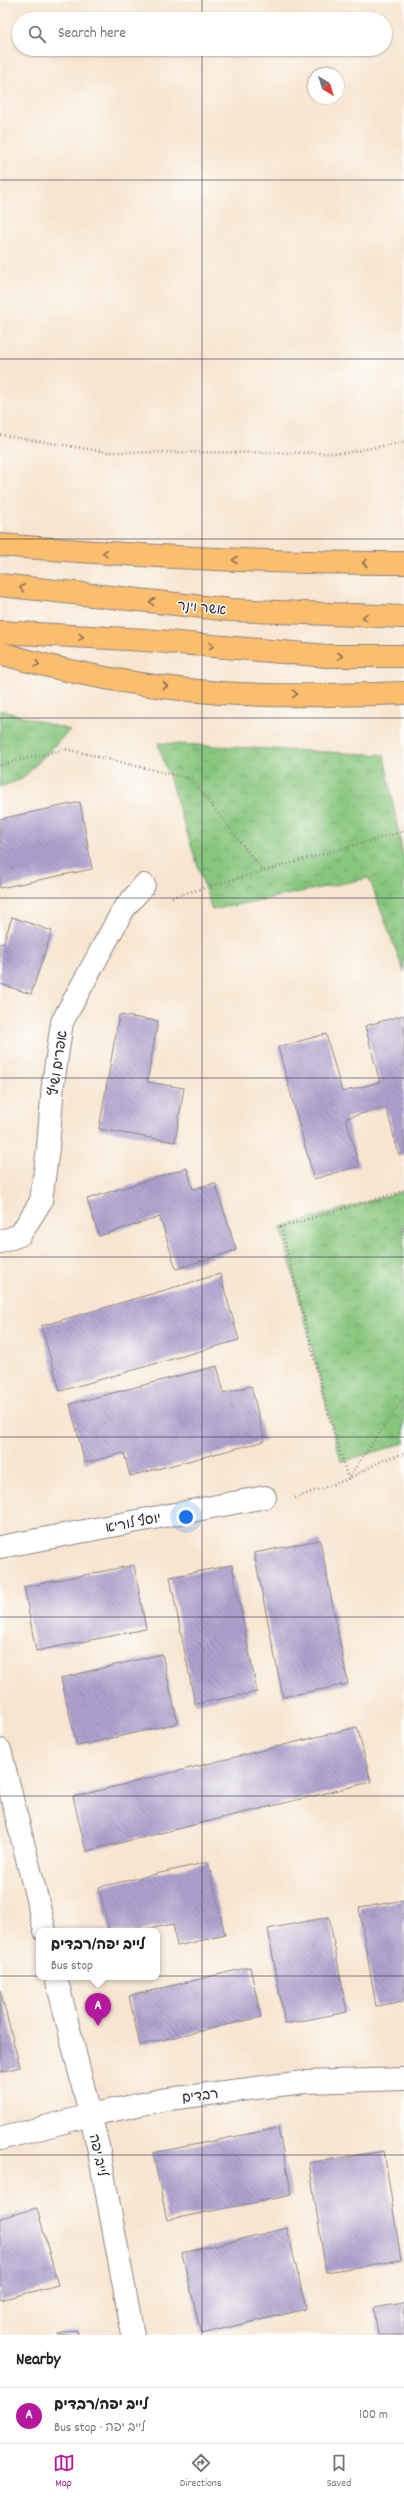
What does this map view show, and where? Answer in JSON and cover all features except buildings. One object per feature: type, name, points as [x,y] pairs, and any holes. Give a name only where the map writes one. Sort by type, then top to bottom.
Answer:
[{"type":"main road","points":[[0,545],[162,557],[306,564],[404,563]]},
{"type":"main road","name":"אשר וינר","points":[[0,585],[231,610],[404,617]]},
{"type":"main road","points":[[0,632],[145,640],[327,656],[404,656]]},
{"type":"main road","points":[[0,653],[44,666],[128,682],[220,693],[318,695],[404,693]]},
{"type":"street","name":"אפרים ושיץ","points":[[0,1242],[20,1235],[41,1201],[48,1148],[53,1084],[62,1022],[123,910],[144,885]]},
{"type":"street","name":"יוסף לוריא","points":[[0,1547],[265,1497]]},
{"type":"street","points":[[0,1750],[44,1928]]},
{"type":"street","name":"לייב יפה","points":[[57,1980],[98,2146],[133,2335]]},
{"type":"street","name":"רבדים","points":[[0,2139],[90,2115],[161,2100],[304,2082],[404,2079]]},
{"type":"path","points":[[0,435],[107,452],[345,453],[404,442]]},
{"type":"path","points":[[0,765],[66,749],[191,779],[263,871]]},
{"type":"path","points":[[144,885],[149,904],[404,831]]},
{"type":"path","points":[[348,1479],[327,1409],[281,1227],[404,1191]]},
{"type":"path","points":[[404,1228],[402,1229],[404,1235]]},
{"type":"path","points":[[348,1479],[404,1397]]},
{"type":"path","points":[[265,1497],[290,1500],[348,1479],[383,1460],[404,1454]]},
{"type":"green space","points":[[0,710],[70,730],[22,779],[0,787]]},
{"type":"green space","points":[[158,743],[384,755],[404,862],[404,972],[369,878],[212,910]]},
{"type":"green space","points":[[404,1191],[404,1443],[341,1462],[281,1227]]},
{"type":"place","name":"לייב יפה/רבדים","points":[[98,2026]]}]
